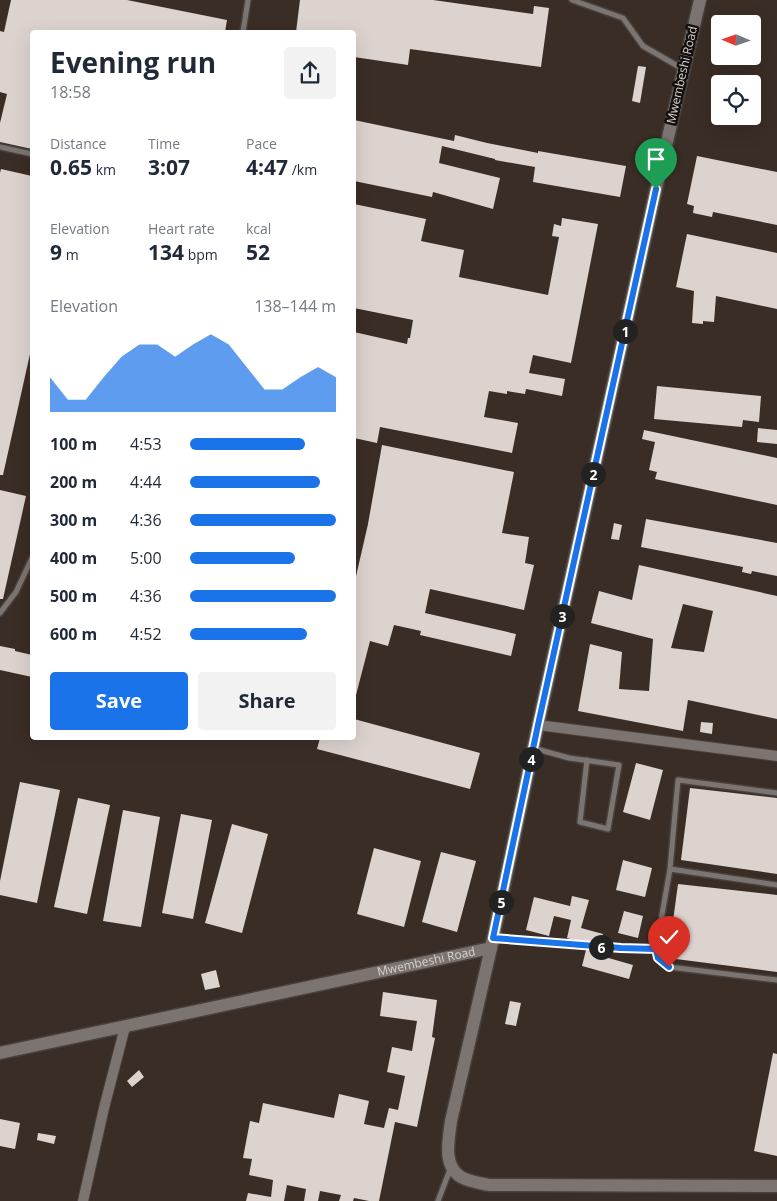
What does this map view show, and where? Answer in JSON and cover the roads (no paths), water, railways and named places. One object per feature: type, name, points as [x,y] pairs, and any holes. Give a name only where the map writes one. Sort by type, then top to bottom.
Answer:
[{"type":"street","name":"Mwembeshi Road","points":[[0,1053],[125,1027],[492,943],[652,208],[700,0]]},
{"type":"street","points":[[538,725],[777,756]]},
{"type":"street","points":[[492,943],[452,1121],[448,1150],[451,1166],[460,1177],[471,1182],[489,1185],[777,1186]]},
{"type":"street","points":[[83,1201],[125,1027]]},
{"type":"lane","points":[[242,30],[248,0]]},
{"type":"lane","points":[[572,0],[623,18],[643,46],[684,69]]},
{"type":"lane","points":[[0,147],[30,154]]},
{"type":"lane","points":[[0,613],[16,592],[30,562]]},
{"type":"lane","points":[[533,748],[570,758],[587,760],[619,765],[608,829],[580,822],[587,760]]},
{"type":"lane","points":[[777,793],[678,780],[670,869],[656,949],[658,958],[669,967],[777,980]]},
{"type":"lane","points":[[670,869],[777,885]]},
{"type":"lane","points":[[492,943],[656,949]]},
{"type":"lane","points":[[438,1201],[451,1166]]}]
